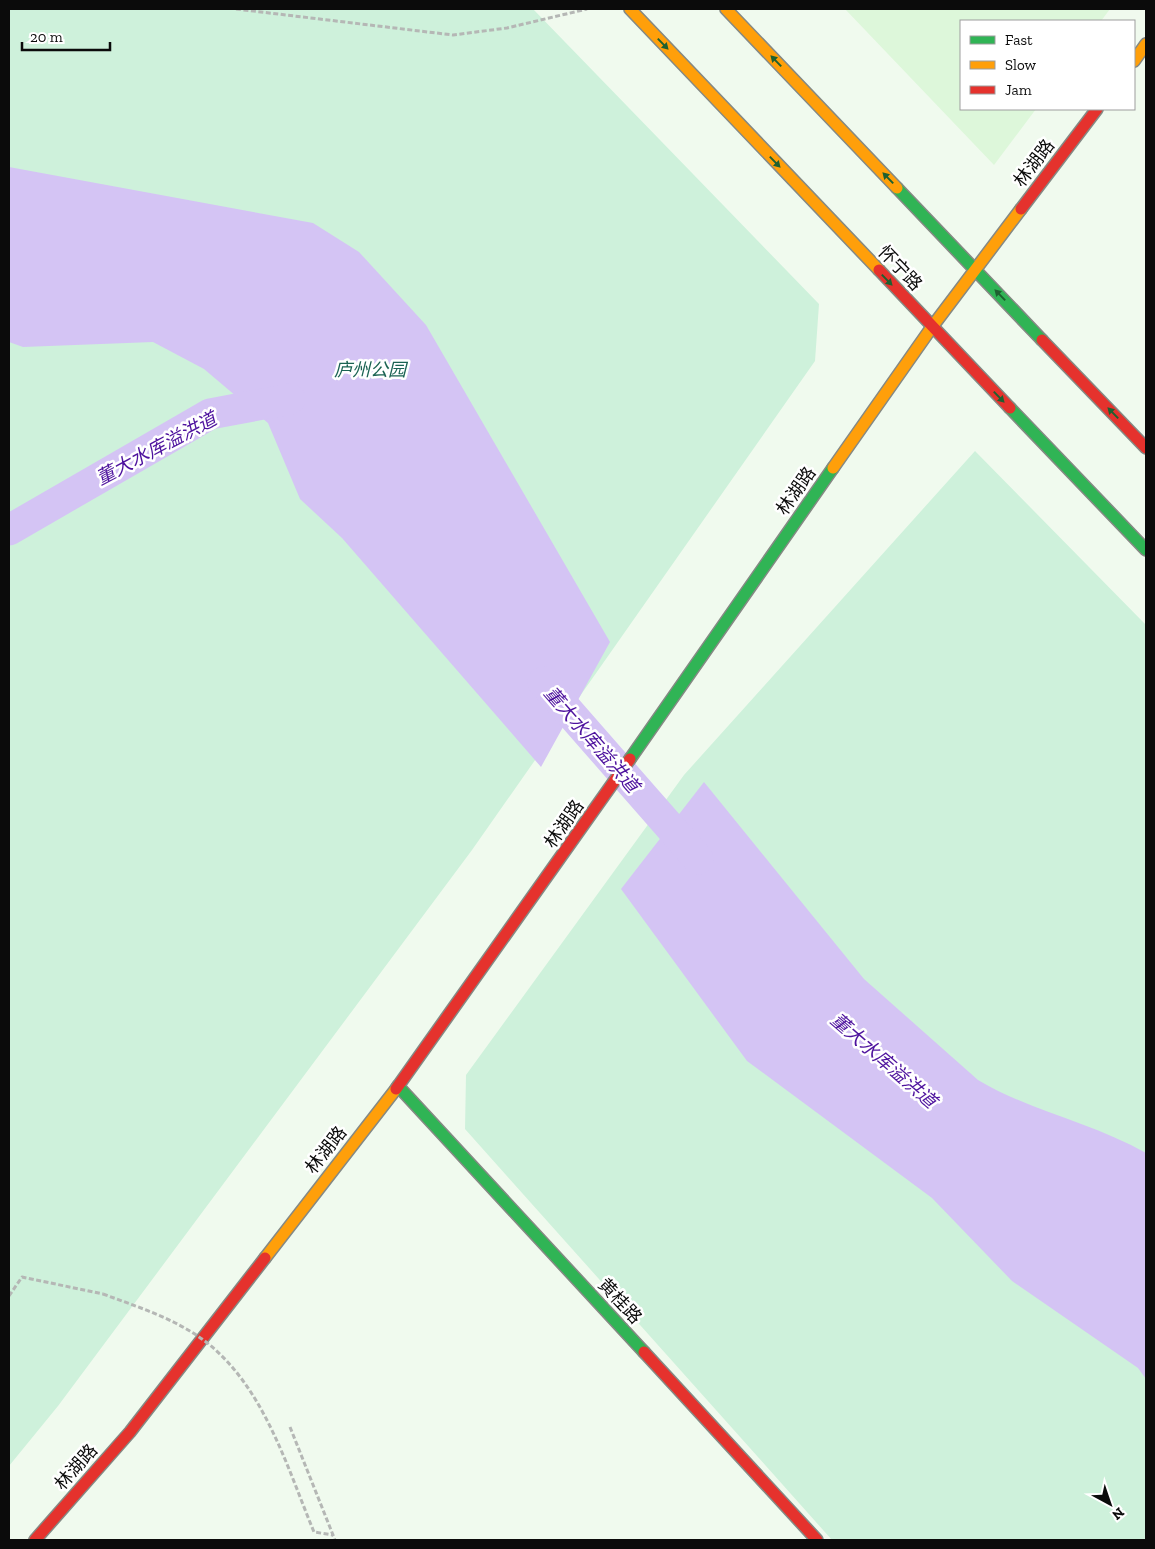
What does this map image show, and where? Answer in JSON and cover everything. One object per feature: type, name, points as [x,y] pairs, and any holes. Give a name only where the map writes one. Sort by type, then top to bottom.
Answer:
[{"type":"street","name":"怀宁路","points":[[630,9],[1146,550]]},
{"type":"street","points":[[726,9],[1146,448]]},
{"type":"street","points":[[1135,60],[1146,44]]},
{"type":"street","name":"林湖路","points":[[35,1540],[130,1432],[398,1086],[523,913],[932,327],[1096,110]]},
{"type":"street","name":"黄桂路","points":[[398,1086],[817,1540]]},
{"type":"path","points":[[236,9],[263,10],[453,36],[507,28],[587,9]]},
{"type":"path","points":[[9,1296],[22,1277],[36,1278],[103,1294],[148,1310],[181,1326],[206,1342],[221,1355],[242,1380],[257,1403],[270,1428],[314,1532],[333,1535]]},
{"type":"path","points":[[290,1427],[335,1540]]},
{"type":"green space","name":"庐州公园","points":[[9,9],[533,9],[819,304],[815,361],[472,850],[58,1406],[9,1466]]},
{"type":"green space","points":[[845,9],[1110,9],[1102,20],[960,20],[960,110],[1035,110],[994,165]]},
{"type":"green space","points":[[975,451],[1146,625],[1146,1540],[832,1540],[465,1129],[466,1075],[684,775]]},
{"type":"water","points":[[9,167],[313,223],[359,252],[426,325],[610,642],[541,767],[342,538],[300,499],[268,423],[204,369],[153,342],[23,347],[9,342]]},
{"type":"water","points":[[704,782],[864,979],[978,1080],[998,1091],[1105,1133],[1146,1153],[1146,1379],[1138,1368],[1012,1281],[932,1198],[747,1061],[621,889]]},
{"type":"waterway","name":"董大水库溢洪道","points":[[9,530],[210,414],[290,399]]},
{"type":"waterway","name":"董大水库溢洪道","points":[[543,682],[698,859]]},
{"type":"traffic: fast","points":[[897,188],[1042,340]]},
{"type":"traffic: fast","points":[[1010,408],[1146,550]]},
{"type":"traffic: fast","points":[[630,759],[833,468]]},
{"type":"traffic: fast","points":[[398,1086],[644,1352]]},
{"type":"traffic: slow","points":[[630,9],[879,270]]},
{"type":"traffic: slow","points":[[726,9],[897,188]]},
{"type":"traffic: slow","points":[[1135,60],[1146,44]]},
{"type":"traffic: slow","points":[[833,468],[932,327],[1021,209]]},
{"type":"traffic: slow","points":[[265,1258],[396,1089]]},
{"type":"traffic: jam","points":[[1021,209],[1096,110]]},
{"type":"traffic: jam","points":[[879,270],[1010,408]]},
{"type":"traffic: jam","points":[[1042,340],[1146,448]]},
{"type":"traffic: jam","points":[[396,1089],[630,759]]},
{"type":"traffic: jam","points":[[35,1540],[130,1432],[265,1258]]},
{"type":"traffic: jam","points":[[644,1352],[817,1540]]}]
